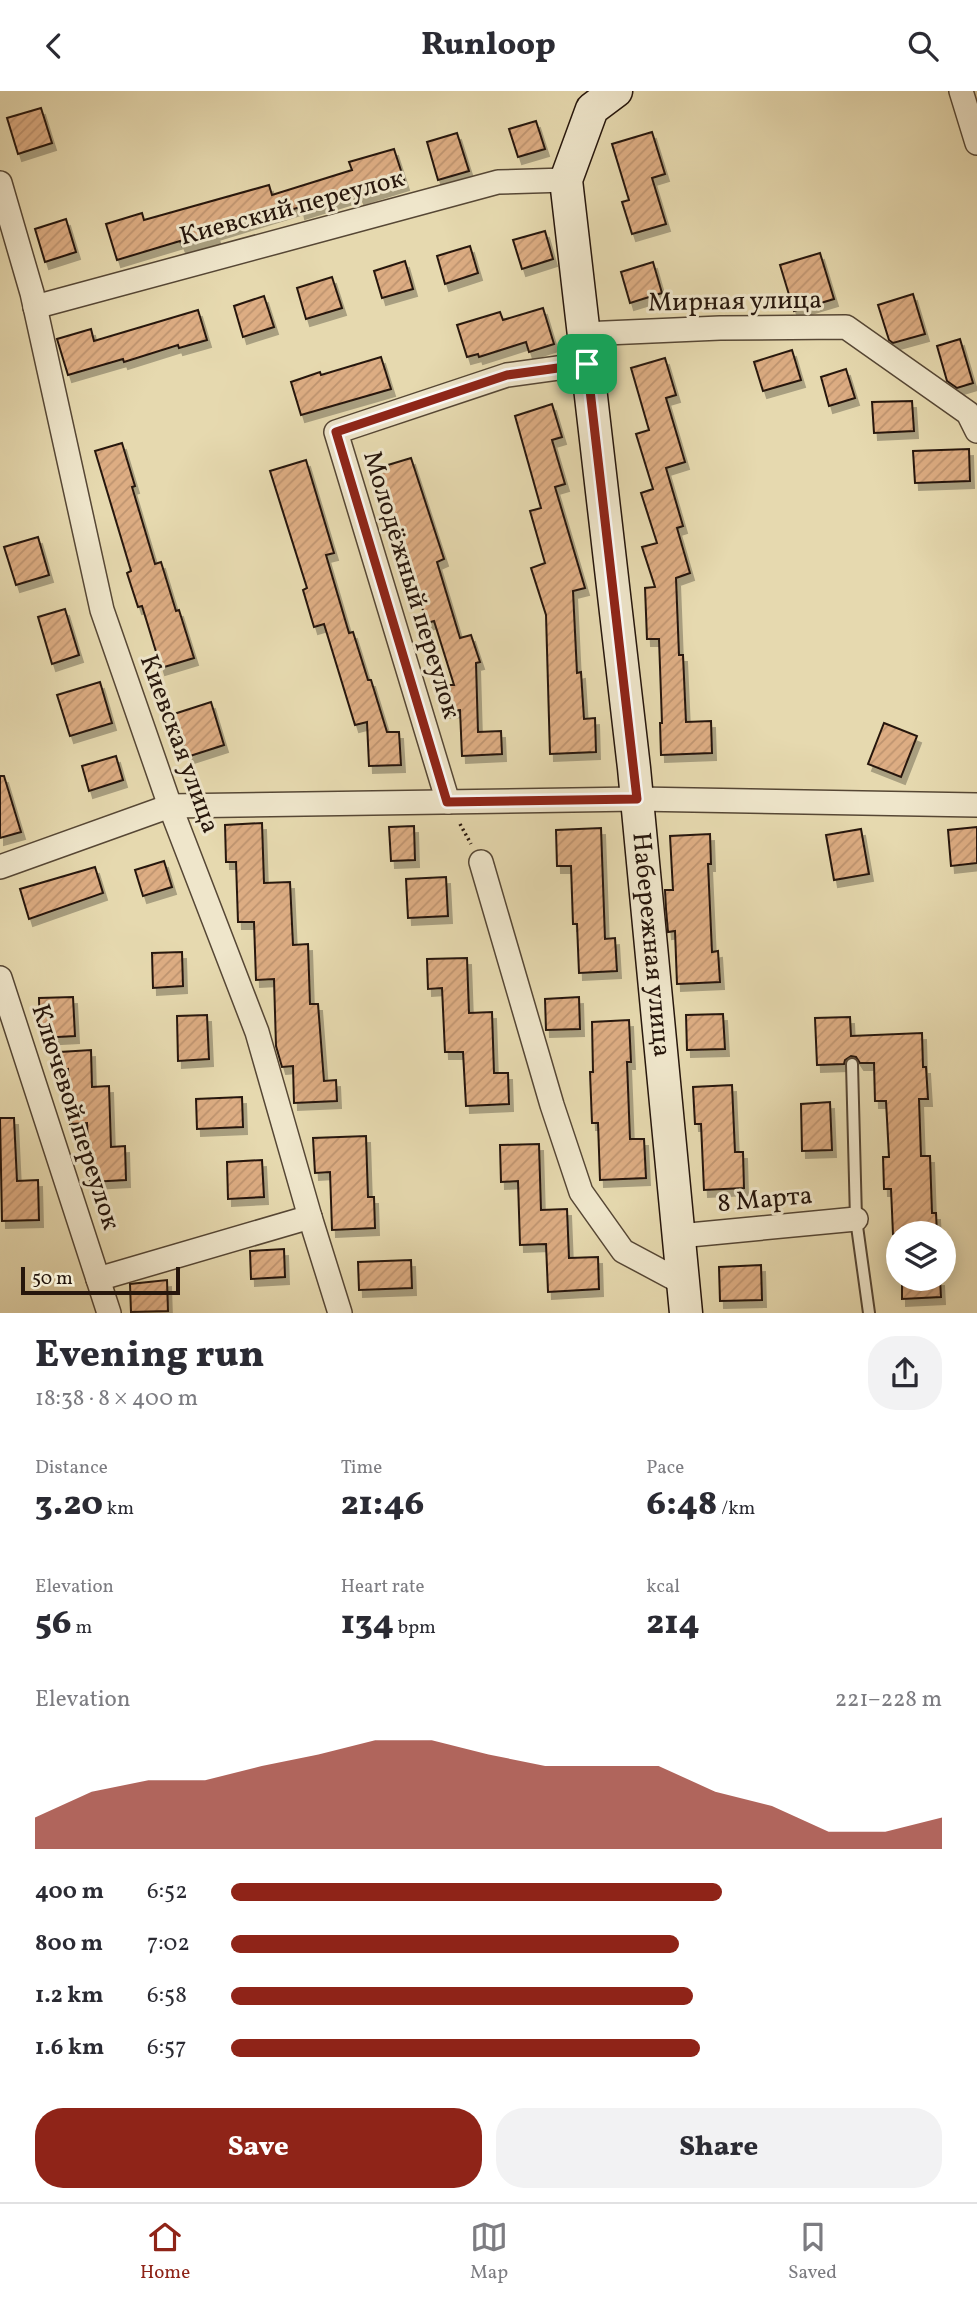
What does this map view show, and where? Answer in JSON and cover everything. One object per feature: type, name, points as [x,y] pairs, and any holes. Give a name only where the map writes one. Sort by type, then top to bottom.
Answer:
[{"type":"street","name":"Набережная улица","points":[[616,91],[592,109],[566,180],[637,799],[685,1298]]},
{"type":"street","points":[[961,91],[977,143]]},
{"type":"street","name":"Киевский переулок","points":[[35,307],[498,182],[566,180]]},
{"type":"street","name":"Киевская улица","points":[[0,183],[35,307],[102,610],[170,806],[257,1032],[340,1313]]},
{"type":"street","name":"Мирная улица","points":[[585,349],[720,328],[846,327],[974,417]]},
{"type":"street","name":"Молодёжный переулок","points":[[447,802],[336,432],[585,349]]},
{"type":"street","points":[[0,867],[170,806],[637,799],[977,804]]},
{"type":"street","points":[[481,862],[552,1105],[581,1192],[623,1251],[685,1298]]},
{"type":"street","name":"Ключевой переулок","points":[[0,978],[109,1313]]},
{"type":"street","points":[[98,1279],[310,1217]]},
{"type":"street","name":"8 Марта","points":[[679,1236],[856,1219]]},
{"type":"lane","points":[[852,1064],[856,1219],[869,1313]]},
{"type":"path","points":[[447,802],[481,862]]},
{"type":"building","points":[[41,108],[52,143],[18,154],[7,118]]},
{"type":"building","points":[[536,121],[545,149],[518,157],[509,129]]},
{"type":"building","points":[[652,132],[665,174],[652,178],[666,224],[632,234],[622,202],[629,200],[612,144]]},
{"type":"building","points":[[457,133],[469,171],[438,180],[427,142]]},
{"type":"building","points":[[394,149],[405,183],[301,212],[300,207],[182,246],[180,241],[117,260],[106,224],[142,213],[144,220],[269,185],[272,195],[352,170],[349,162]]},
{"type":"building","points":[[66,219],[76,252],[45,262],[35,229]]},
{"type":"building","points":[[545,231],[553,259],[522,269],[513,240]]},
{"type":"building","points":[[470,246],[478,273],[445,284],[437,256]]},
{"type":"building","points":[[820,253],[834,299],[794,311],[780,265]]},
{"type":"building","points":[[405,261],[413,289],[382,298],[374,271]]},
{"type":"building","points":[[653,262],[662,293],[630,303],[621,272]]},
{"type":"building","points":[[332,277],[342,308],[306,319],[297,288]]},
{"type":"building","points":[[913,294],[925,334],[893,343],[889,340],[878,305]]},
{"type":"building","points":[[264,296],[274,327],[243,337],[234,306]]},
{"type":"building","points":[[543,308],[554,344],[529,352],[526,342],[479,357],[478,354],[467,357],[457,325],[500,312],[503,320]]},
{"type":"building","points":[[198,310],[207,340],[179,348],[178,345],[124,362],[123,359],[68,375],[57,339],[91,329],[94,341]]},
{"type":"building","points":[[960,339],[973,383],[957,388],[947,381],[937,346]]},
{"type":"building","points":[[792,350],[801,380],[763,391],[754,362]]},
{"type":"building","points":[[381,357],[391,389],[301,415],[291,382]]},
{"type":"building","points":[[665,358],[676,395],[666,398],[685,462],[666,468],[683,526],[677,528],[690,573],[676,578],[679,655],[683,655],[686,722],[711,721],[712,753],[661,755],[659,639],[647,639],[645,588],[655,587],[642,547],[657,543],[641,493],[653,489],[636,434],[649,430],[631,368]]},
{"type":"building","points":[[846,369],[855,398],[829,406],[821,377]]},
{"type":"building","points":[[912,401],[914,431],[874,433],[872,402]]},
{"type":"building","points":[[552,404],[562,437],[552,440],[565,484],[555,487],[585,588],[573,591],[577,673],[581,672],[584,719],[595,718],[596,752],[550,754],[546,615],[531,568],[545,563],[530,511],[541,508],[515,416]]},
{"type":"building","points":[[122,443],[155,564],[161,562],[194,658],[161,668],[142,606],[138,607],[127,573],[131,571],[95,451]]},
{"type":"building","points":[[969,449],[970,481],[915,483],[913,451]]},
{"type":"building","points":[[411,458],[444,559],[437,562],[460,638],[471,635],[480,662],[476,663],[478,732],[501,731],[502,754],[462,756],[460,710],[445,711],[444,685],[454,685],[434,621],[427,623],[378,468]]},
{"type":"building","points":[[306,460],[334,553],[326,555],[349,633],[353,632],[387,732],[399,732],[401,765],[369,766],[367,722],[355,725],[324,624],[314,627],[303,590],[307,588],[270,471]]},
{"type":"building","points":[[38,537],[49,575],[16,585],[4,547]]},
{"type":"building","points":[[65,609],[79,655],[52,664],[38,617]]},
{"type":"building","points":[[100,682],[112,723],[70,736],[57,695]]},
{"type":"building","points":[[211,702],[224,745],[187,757],[174,714]]},
{"type":"building","points":[[884,723],[917,736],[901,777],[868,764]]},
{"type":"building","points":[[116,756],[123,780],[89,791],[82,766]]},
{"type":"building","points":[[0,776],[4,776],[21,832],[0,838]]},
{"type":"building","points":[[262,823],[264,883],[290,882],[293,945],[308,944],[310,1004],[318,1004],[324,1081],[336,1080],[337,1101],[294,1103],[293,1066],[282,1067],[276,1046],[274,979],[256,980],[254,922],[238,922],[236,862],[226,862],[225,825]]},
{"type":"building","points":[[414,826],[415,860],[391,861],[389,827]]},
{"type":"building","points":[[977,827],[977,863],[951,866],[948,830]]},
{"type":"building","points":[[601,828],[605,939],[615,938],[617,971],[579,973],[577,924],[573,924],[571,866],[557,866],[556,830]]},
{"type":"building","points":[[861,829],[869,874],[834,880],[826,835]]},
{"type":"building","points":[[710,834],[711,864],[708,864],[712,952],[718,951],[720,982],[677,984],[675,931],[668,932],[665,890],[673,890],[670,836]]},
{"type":"building","points":[[164,861],[172,887],[143,896],[135,870]]},
{"type":"building","points":[[95,867],[103,893],[29,919],[20,889]]},
{"type":"building","points":[[446,877],[448,916],[408,918],[406,879]]},
{"type":"building","points":[[182,952],[183,986],[153,988],[152,953]]},
{"type":"building","points":[[467,958],[469,1013],[492,1012],[494,1073],[508,1073],[509,1104],[466,1106],[463,1052],[445,1052],[442,988],[428,989],[427,959]]},
{"type":"building","points":[[73,997],[75,1036],[40,1038],[39,998]]},
{"type":"building","points":[[579,997],[580,1029],[546,1030],[545,999]]},
{"type":"building","points":[[723,1014],[725,1049],[687,1050],[686,1015]]},
{"type":"building","points":[[207,1015],[209,1059],[178,1061],[177,1016]]},
{"type":"building","points":[[850,1017],[851,1036],[922,1033],[928,1099],[919,1099],[921,1156],[930,1156],[932,1213],[936,1213],[936,1221],[892,1221],[891,1189],[884,1189],[883,1157],[889,1157],[886,1101],[875,1101],[874,1063],[860,1063],[856,1057],[851,1056],[844,1064],[817,1065],[815,1018]]},
{"type":"building","points":[[629,1020],[631,1062],[627,1062],[630,1139],[644,1139],[646,1178],[600,1180],[598,1123],[592,1123],[592,1022]]},
{"type":"building","points":[[91,1050],[92,1087],[109,1086],[111,1147],[125,1146],[126,1180],[90,1182],[87,1123],[70,1124],[68,1069],[61,1070],[60,1052]]},
{"type":"building","points":[[732,1085],[735,1152],[743,1152],[744,1188],[704,1190],[701,1124],[695,1124],[693,1087]]},
{"type":"building","points":[[242,1097],[243,1127],[197,1129],[196,1099]]},
{"type":"building","points":[[830,1102],[832,1150],[802,1151],[801,1104]]},
{"type":"building","points":[[0,1118],[14,1118],[17,1181],[38,1180],[39,1220],[2,1221]]},
{"type":"building","points":[[366,1136],[368,1197],[374,1197],[375,1228],[332,1230],[330,1172],[315,1173],[313,1138]]},
{"type":"building","points":[[539,1144],[541,1210],[567,1209],[569,1258],[598,1257],[599,1289],[548,1292],[546,1244],[520,1245],[518,1181],[501,1182],[500,1145]]},
{"type":"building","points":[[262,1160],[264,1197],[228,1199],[227,1162]]},
{"type":"building","points":[[284,1249],[285,1277],[251,1279],[250,1251]]},
{"type":"building","points":[[411,1260],[412,1288],[359,1290],[358,1262]]},
{"type":"building","points":[[761,1265],[762,1300],[720,1301],[719,1267]]},
{"type":"building","points":[[167,1280],[168,1311],[131,1312],[130,1284]]},
{"type":"building","points":[[902,1291],[941,1291],[941,1297],[902,1299]]},
{"type":"route","points":[[587,364],[637,799],[447,802],[336,432],[507,375],[587,364]]}]
